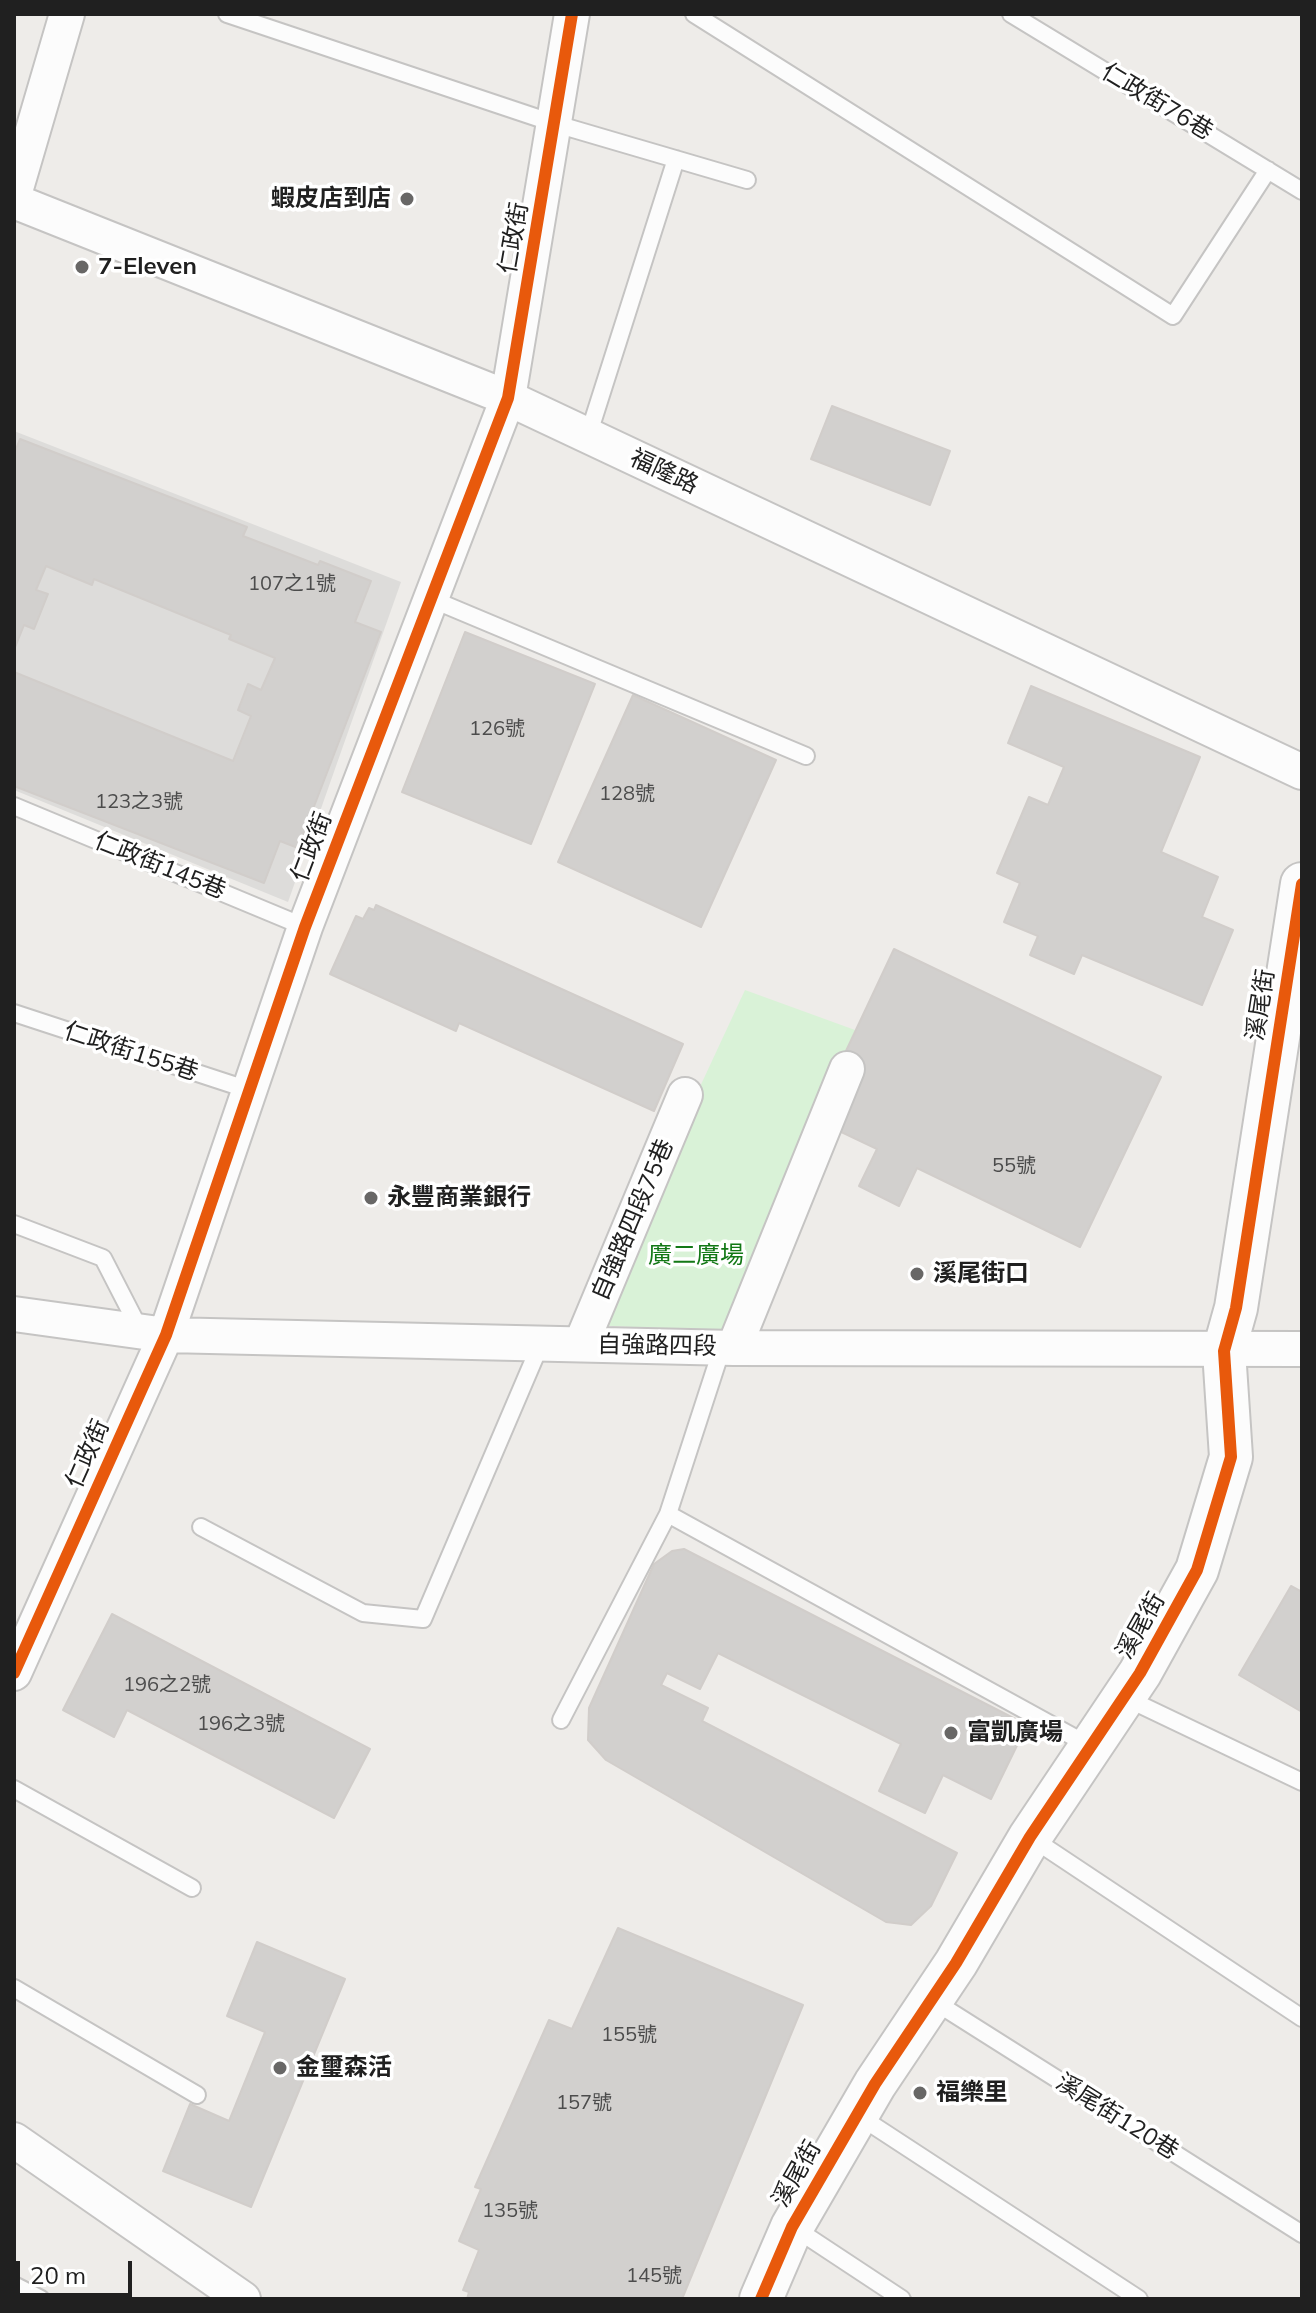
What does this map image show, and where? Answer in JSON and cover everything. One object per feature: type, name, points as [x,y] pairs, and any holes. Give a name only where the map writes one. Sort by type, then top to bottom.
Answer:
[{"type":"street","points":[[14,198],[67,14]]},
{"type":"street","name":"仁政街","points":[[14,1673],[249,1090],[305,927],[508,398],[572,14]]},
{"type":"street","name":"福隆路","points":[[14,198],[508,398],[1302,772]]},
{"type":"street","name":"溪尾街","points":[[761,2299],[792,2227],[857,2115],[1030,1837],[1124,1697],[1197,1570],[1231,1457],[1224,1351],[1236,1308],[1302,884]]},
{"type":"street","points":[[728,1348],[847,1069]]},
{"type":"street","name":"自強路四段75巷","points":[[581,1344],[685,1095]]},
{"type":"street","name":"自強路四段","points":[[14,1314],[153,1332],[541,1343],[728,1348],[1302,1349]]},
{"type":"street","points":[[14,2140],[243,2299]]},
{"type":"lane","points":[[227,14],[556,124],[747,180]]},
{"type":"lane","points":[[694,14],[1173,316],[1268,170]]},
{"type":"lane","name":"仁政街76巷","points":[[1011,14],[1302,191]]},
{"type":"lane","points":[[588,436],[676,159]]},
{"type":"lane","points":[[429,598],[806,756]]},
{"type":"lane","name":"仁政街145巷","points":[[14,806],[305,927]]},
{"type":"lane","name":"仁政街155巷","points":[[14,1013],[249,1090]]},
{"type":"lane","points":[[14,1224],[103,1258],[153,1332]]},
{"type":"lane","points":[[201,1527],[363,1613],[423,1619],[541,1343]]},
{"type":"lane","points":[[561,1720],[668,1514],[728,1348]]},
{"type":"lane","points":[[668,1514],[1091,1747]]},
{"type":"lane","points":[[1124,1697],[1302,1782]]},
{"type":"lane","points":[[14,1789],[192,1888]]},
{"type":"lane","points":[[1030,1837],[1302,2018]]},
{"type":"lane","points":[[14,1988],[197,2095]]},
{"type":"lane","name":"溪尾街120巷","points":[[931,2000],[1302,2234]]},
{"type":"lane","points":[[857,2115],[1139,2299]]},
{"type":"lane","points":[[792,2227],[902,2299]]},
{"type":"lane","points":[[14,2285],[41,2299]]},
{"type":"shaded area","points":[[14,431],[401,582],[288,902],[14,790]]},
{"type":"green space","name":"廣二廣場","points":[[745,990],[855,1030],[741,1332],[589,1325]]},
{"type":"building","points":[[832,406],[950,451],[930,505],[811,459]]},
{"type":"building","points":[[20,439],[247,527],[243,536],[318,565],[320,561],[371,581],[355,622],[381,632],[298,848],[280,841],[264,883],[14,786],[14,672],[233,761],[251,716],[238,710],[248,684],[261,690],[275,658],[229,639],[231,635],[94,579],[92,585],[46,566],[36,590],[48,594],[34,629],[24,625],[14,650],[14,454]]},
{"type":"building","points":[[465,632],[595,684],[531,844],[402,792]]},
{"type":"building","points":[[1031,686],[1200,757],[1161,852],[1218,877],[1202,917],[1233,930],[1202,1005],[1082,955],[1074,974],[1030,955],[1038,936],[1004,922],[1020,883],[997,873],[1029,797],[1048,805],[1064,767],[1008,743]]},
{"type":"building","points":[[633,695],[776,760],[701,927],[558,862]]},
{"type":"building","points":[[376,905],[683,1044],[654,1111],[459,1023],[456,1031],[330,974],[356,916],[363,919],[369,908],[374,910]]},
{"type":"building","points":[[894,949],[1161,1077],[1080,1247],[917,1168],[899,1206],[859,1186],[877,1149],[814,1119]]},
{"type":"building","name":"富凱廣場","points":[[684,1549],[1027,1725],[991,1799],[943,1775],[925,1813],[879,1791],[901,1744],[718,1653],[700,1689],[667,1673],[661,1685],[708,1708],[702,1721],[957,1853],[931,1906],[911,1925],[886,1922],[606,1760],[588,1740],[589,1708],[654,1564],[672,1551]]},
{"type":"building","points":[[1291,1586],[1302,1592],[1302,1712],[1239,1675]]},
{"type":"building","points":[[112,1614],[370,1749],[334,1818],[127,1710],[114,1737],[63,1710]]},
{"type":"building","points":[[618,1928],[803,2005],[682,2299],[467,2299],[469,2292],[463,2290],[479,2250],[459,2241],[481,2189],[475,2187],[549,2020],[572,2029]]},
{"type":"building","name":"金璽森活","points":[[257,1942],[345,1979],[251,2207],[163,2171],[190,2104],[229,2121],[265,2032],[227,2016]]},
{"type":"cycle path","points":[[14,1673],[166,1335],[305,927],[508,398],[572,14]]},
{"type":"cycle path","points":[[761,2299],[792,2227],[875,2084],[956,1963],[1030,1837],[1140,1673],[1197,1570],[1231,1457],[1224,1351],[1236,1308],[1302,884]]},
{"type":"place","name":"蝦皮店到店","points":[[407,199]]},
{"type":"place","name":"7-Eleven","points":[[82,267]]},
{"type":"place","name":"永豐商業銀行","points":[[371,1198]]},
{"type":"place","name":"溪尾街口","points":[[917,1274]]},
{"type":"place","name":"富凱廣場","points":[[951,1733]]},
{"type":"place","name":"金璽森活","points":[[280,2068]]},
{"type":"place","name":"福樂里","points":[[920,2093]]}]
